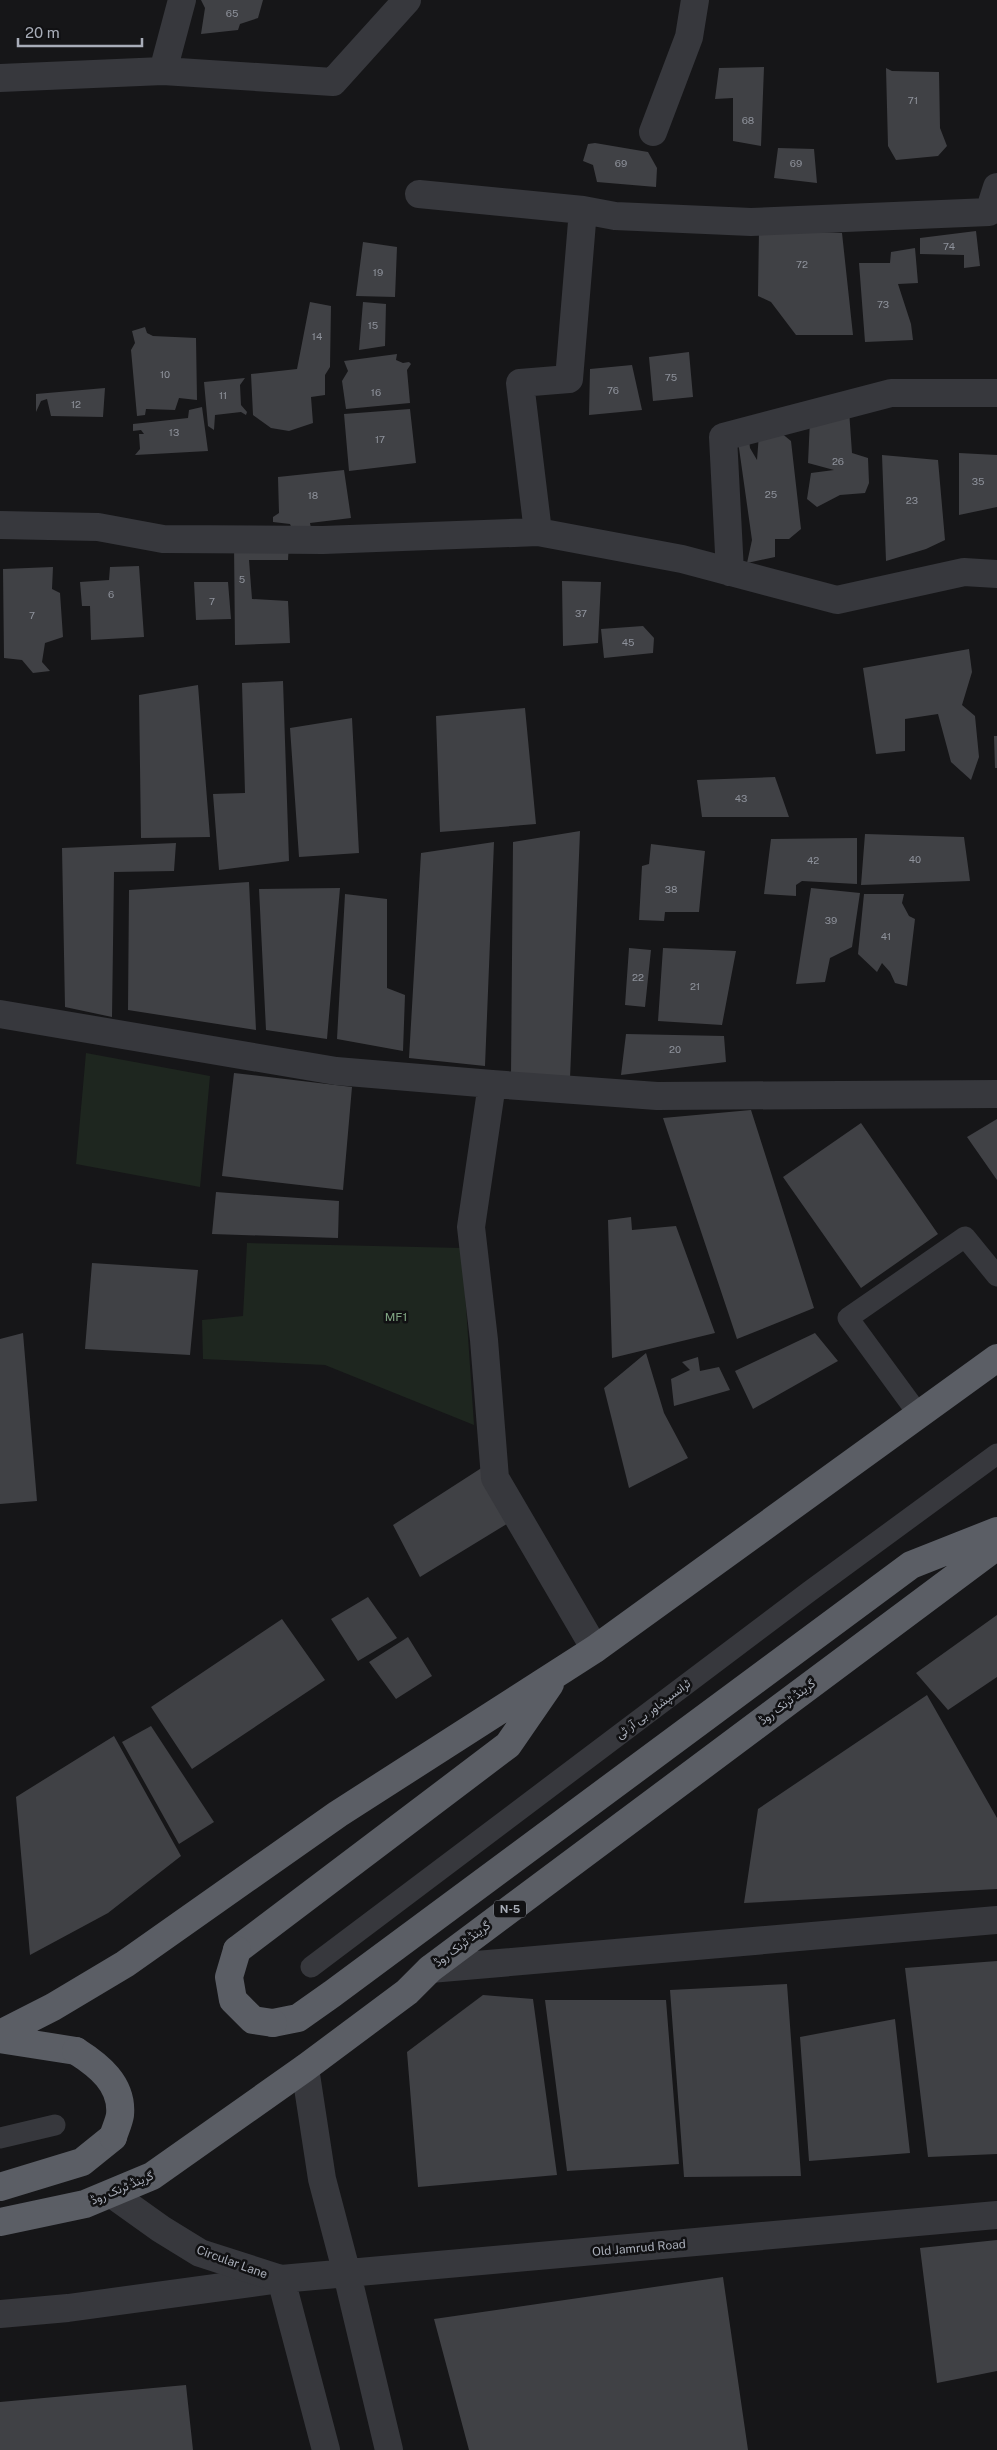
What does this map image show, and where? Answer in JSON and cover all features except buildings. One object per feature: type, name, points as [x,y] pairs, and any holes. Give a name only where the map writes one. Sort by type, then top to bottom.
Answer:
[{"type":"highway","points":[[0,2034],[53,2007],[125,1964],[338,1814],[595,1649],[997,1358]]},
{"type":"highway","points":[[557,1674],[508,1745],[237,1950],[229,1977],[233,2000],[253,2020],[273,2023],[298,2018],[911,1565],[997,1530]]},
{"type":"highway","name":"گرینڈ ٹرنک روڈ","points":[[0,2222],[84,2204],[152,2176],[305,2068],[407,1992],[430,1969],[997,1546]]},
{"type":"highway","points":[[0,2039],[76,2051],[98,2065],[108,2076],[120,2100],[120,2116],[112,2137],[82,2162],[0,2187]]},
{"type":"street","points":[[163,71],[182,0]]},
{"type":"street","points":[[0,78],[163,71],[333,82],[407,0]]},
{"type":"street","points":[[652,132],[689,38],[695,0]]},
{"type":"street","points":[[419,194],[583,210],[615,216],[751,222],[989,212],[997,187]]},
{"type":"street","points":[[538,532],[520,384],[569,379],[583,210]]},
{"type":"street","points":[[730,572],[723,437],[891,393],[997,392]]},
{"type":"street","points":[[0,526],[98,527],[163,539],[324,540],[538,532],[682,559],[837,600],[964,572],[997,574]]},
{"type":"street","points":[[0,1014],[336,1071],[492,1084],[657,1096],[997,1094]]},
{"type":"street","points":[[492,1084],[471,1227],[495,1478],[595,1649]]},
{"type":"street","points":[[430,1969],[997,1920]]},
{"type":"street","points":[[305,2068],[316,2130],[322,2180],[390,2450]]},
{"type":"street","name":"Circular Lane","points":[[112,2194],[200,2253],[281,2280],[326,2450]]},
{"type":"street","name":"Old Jamrud Road","points":[[0,2314],[68,2308],[281,2280],[997,2215]]},
{"type":"lane","points":[[919,1415],[848,1318],[964,1237],[997,1276]]},
{"type":"lane","name":"ٹرانسپشاور بی آر ٹی","points":[[311,1967],[810,1591],[997,1454]]},
{"type":"lane","points":[[0,2138],[56,2125]]},
{"type":"green space","points":[[86,1053],[210,1076],[200,1187],[76,1164]]},
{"type":"green space","name":"MF1","points":[[247,1243],[462,1248],[474,1425],[325,1365],[203,1359],[202,1320],[243,1316]]}]
